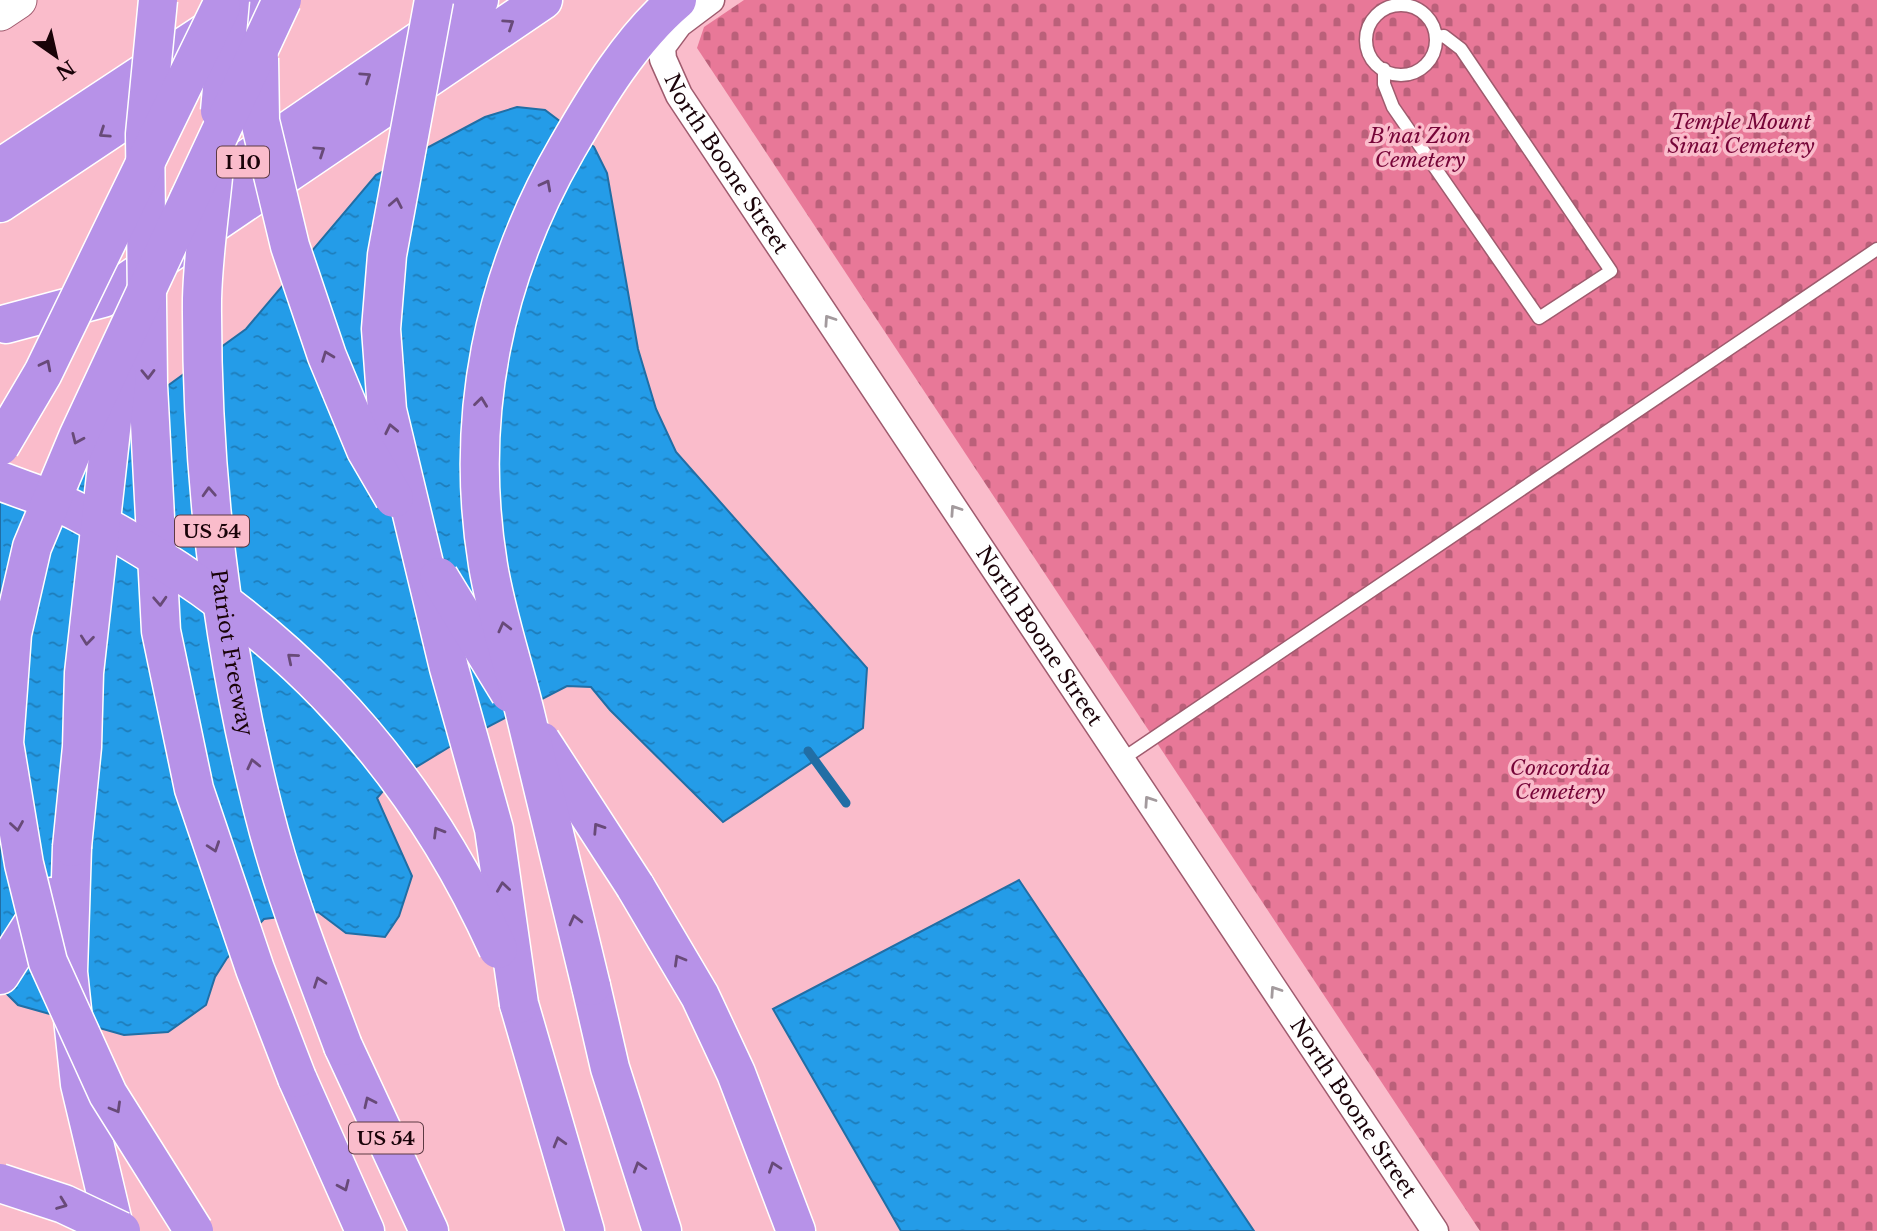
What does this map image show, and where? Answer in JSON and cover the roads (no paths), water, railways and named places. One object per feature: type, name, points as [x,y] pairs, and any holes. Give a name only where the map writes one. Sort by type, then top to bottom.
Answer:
[{"type":"highway","name":"US 54","points":[[158,0],[145,134],[148,385],[161,631],[194,789],[255,969],[297,1079],[365,1231]]},
{"type":"highway","points":[[0,446],[43,373],[224,0]]},
{"type":"highway","name":"Patriot Freeway","points":[[230,0],[202,298],[210,511],[236,692],[263,811],[295,918],[343,1046],[429,1231]]},
{"type":"highway","points":[[0,168],[257,0]]},
{"type":"highway","points":[[257,0],[260,121],[290,246],[327,356],[366,450],[474,639],[635,886],[700,996],[736,1073],[796,1231]]},
{"type":"highway","points":[[194,1231],[108,1094],[48,962],[24,864],[4,743],[12,634],[32,547],[78,437],[282,0]]},
{"type":"highway","points":[[0,203],[303,0]]},
{"type":"highway","points":[[435,0],[387,255],[381,329],[387,410],[449,668],[494,829],[519,1004]]},
{"type":"highway","name":"I 10","points":[[3,326],[479,0]]},
{"type":"highway","points":[[3,326],[103,298],[543,0]]},
{"type":"highway","points":[[662,1231],[610,1068],[488,566],[480,488],[479,424],[486,364],[498,310],[516,252],[542,191],[620,63],[673,18]]},
{"type":"highway","points":[[115,1231],[80,1084],[68,972],[72,847],[82,747],[84,673],[145,134]]},
{"type":"highway","points":[[0,481],[76,511],[183,572],[309,673],[372,742],[435,826],[473,893],[519,1004],[585,1231]]},
{"type":"highway","points":[[0,975],[56,887],[72,847]]},
{"type":"highway","points":[[0,1183],[64,1204],[121,1231]]},
{"type":"main road","points":[[0,12],[18,0]]},
{"type":"street","points":[[673,18],[679,24],[711,0]]},
{"type":"street","name":"North Boone Street","points":[[673,18],[662,47],[663,59],[679,94],[1435,1231]]},
{"type":"lane","points":[[1378,6],[1417,8],[1433,25],[1436,37],[1435,49],[1421,69],[1401,75],[1384,69],[1373,60],[1367,39],[1378,6]]},
{"type":"lane","points":[[1384,69],[1384,84],[1394,107],[1539,318],[1611,271],[1461,49],[1444,36],[1436,37]]},
{"type":"lane","points":[[1121,760],[1877,250]]},
{"type":"water","points":[[517,107],[545,110],[594,147],[607,173],[638,349],[656,409],[676,452],[867,668],[863,728],[723,822],[610,710],[591,687],[567,686],[451,746],[390,783],[377,798],[412,876],[399,916],[385,937],[346,933],[318,912],[264,919],[227,958],[215,977],[206,1005],[168,1032],[124,1035],[18,1005],[0,987],[0,493],[47,473],[246,329],[376,175],[485,117]]},
{"type":"water","points":[[1019,880],[1254,1231],[901,1231],[773,1009]]},
{"type":"waterway","points":[[808,751],[846,803]]},
{"type":"park label","name":"Temple Mount Sinai Cemetery","points":[[1741,134]]},
{"type":"park label","name":"B'nai Zion Cemetery","points":[[1420,148]]},
{"type":"park label","name":"Concordia Cemetery","points":[[1560,780]]}]
